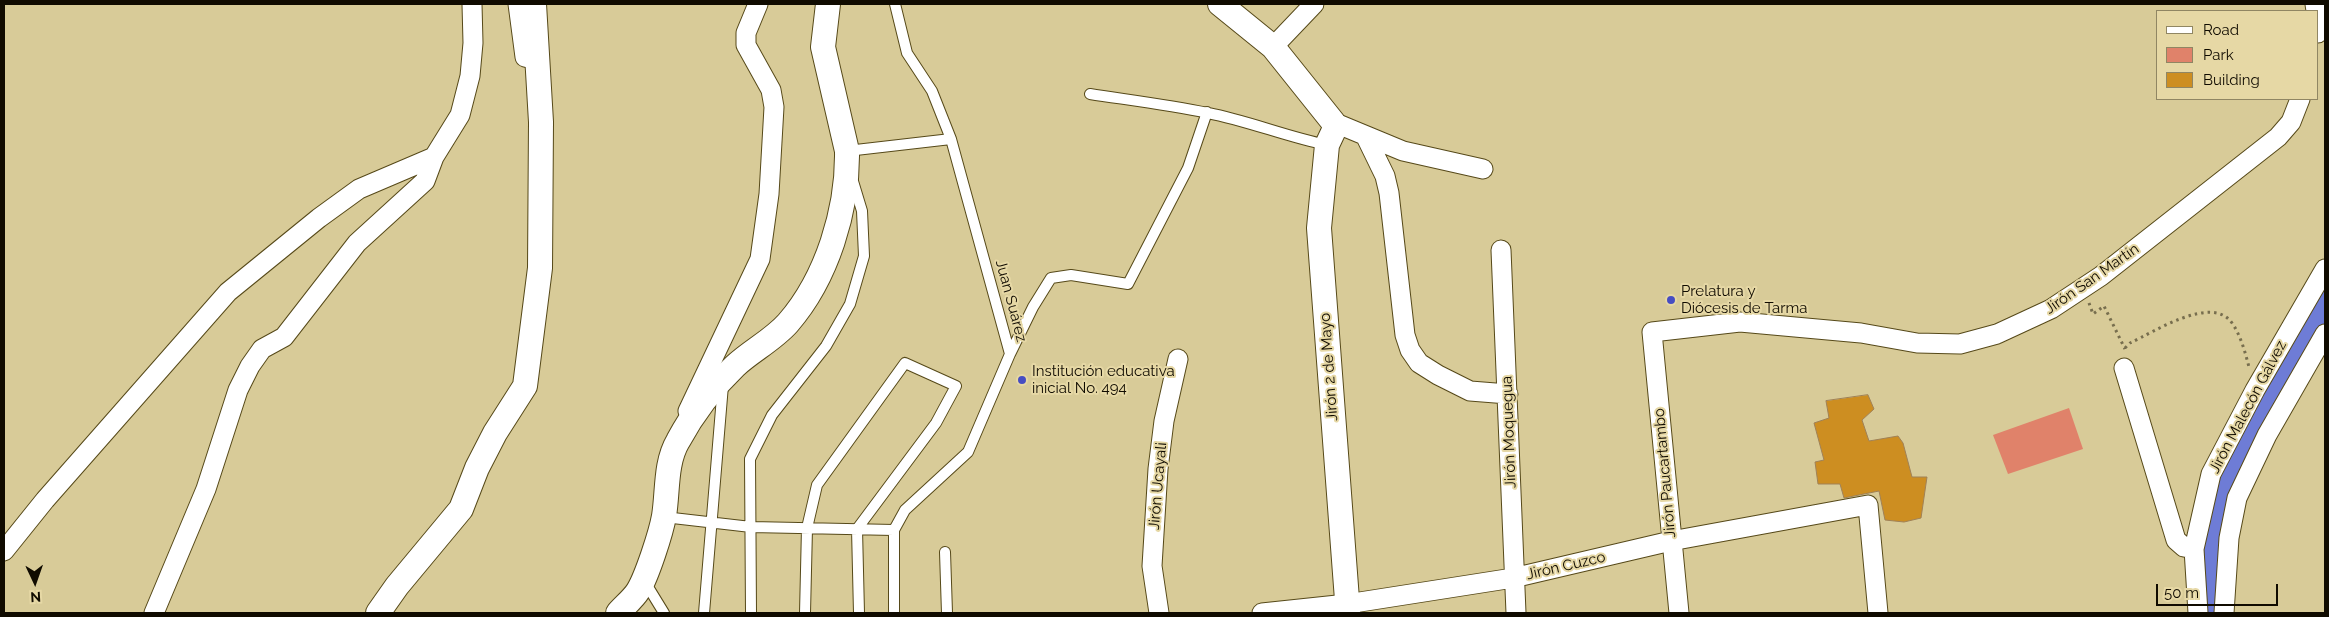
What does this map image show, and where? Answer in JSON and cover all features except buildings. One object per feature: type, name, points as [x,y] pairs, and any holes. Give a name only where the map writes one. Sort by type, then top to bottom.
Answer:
[{"type":"street","points":[[154,613],[206,489],[238,390],[250,366],[262,349],[284,337],[357,243],[425,181],[434,157],[460,115],[466,93],[473,43],[472,4]]},
{"type":"street","points":[[518,4],[526,57],[538,60]]},
{"type":"street","points":[[378,613],[397,586],[461,509],[477,468],[495,433],[525,386],[540,268],[541,122],[534,4]]},
{"type":"street","points":[[618,613],[638,591],[644,579],[664,517],[670,465],[677,443],[708,367],[760,259],[769,194],[774,108],[771,90],[746,45],[746,33],[758,4]]},
{"type":"street","points":[[677,443],[708,398],[735,366],[788,324],[806,299],[827,257],[838,224],[848,157],[824,47],[828,4]]},
{"type":"street","points":[[1220,4],[1273,47],[1330,133],[1366,137],[1403,151],[1483,169]]},
{"type":"street","points":[[1273,47],[1314,4]]},
{"type":"street","name":"Jirón San Martín","points":[[1652,332],[1740,322],[1861,333],[1917,343],[1960,344],[1997,334],[2051,309],[2104,274],[2278,137],[2291,122],[2300,100]]},
{"type":"street","name":"Jirón 2 de Mayo","points":[[1330,133],[1319,228],[1347,609]]},
{"type":"street","points":[[1366,137],[1385,176],[1389,193],[1406,335],[1410,350],[1419,363],[1438,376],[1470,391],[1508,394]]},
{"type":"street","points":[[4,551],[45,500],[228,292],[319,218],[359,189],[434,157]]},
{"type":"street","name":"Jirón Moquegua","points":[[1502,250],[1513,578],[1516,613]]},
{"type":"street","name":"Jirón Malecón Gálvez","points":[[2198,613],[2194,549],[2211,474],[2255,390],[2321,282]]},
{"type":"street","name":"Jirón Paucartambo","points":[[1652,332],[1679,613]]},
{"type":"street","name":"Jirón Malecón Gálvez","points":[[2224,613],[2229,538],[2237,498],[2268,435],[2325,334]]},
{"type":"street","name":"Jirón Ucayali","points":[[1158,613],[1152,566],[1158,469],[1164,422],[1178,359]]},
{"type":"street","points":[[2124,368],[2176,540],[2184,547],[2194,549]]},
{"type":"street","name":"Jirón Cuzco","points":[[1262,613],[1347,609],[1513,578],[1671,541],[1868,505],[1878,613]]},
{"type":"lane","name":"Juan Suárez","points":[[894,530],[905,510],[968,452],[1010,354],[951,139],[932,91],[907,53],[895,4]]},
{"type":"lane","points":[[1090,94],[1207,112],[1257,124],[1299,139],[1330,133]]},
{"type":"lane","points":[[1010,354],[1033,307],[1051,278],[1071,275],[1128,284],[1188,168],[1207,112]]},
{"type":"lane","points":[[751,613],[750,459],[772,415],[826,346],[850,304],[864,256],[862,211],[848,157],[951,139]]},
{"type":"lane","points":[[805,613],[807,528],[817,485],[905,363],[956,386],[936,423],[857,529],[859,613]]},
{"type":"lane","points":[[704,613],[710,522],[724,380]]},
{"type":"lane","points":[[664,517],[750,527],[894,530],[894,613]]},
{"type":"lane","points":[[945,552],[947,613]]},
{"type":"lane","points":[[644,579],[664,613]]},
{"type":"path","points":[[2095,298],[2088,304],[2093,314],[2104,306],[2110,323],[2125,348],[2130,343],[2191,314],[2214,311],[2231,321],[2242,342],[2255,390]]},
{"type":"green space","points":[[2069,408],[2083,449],[2008,474],[1993,435]]},
{"type":"waterway","points":[[2213,613],[2216,533],[2223,495],[2237,460],[2282,377],[2325,305]]},
{"type":"place","name":"Prelatura y Diócesis de Tarma","points":[[1671,300]]},
{"type":"place","name":"Institución educativa inicial No. 494","points":[[1022,380]]}]
